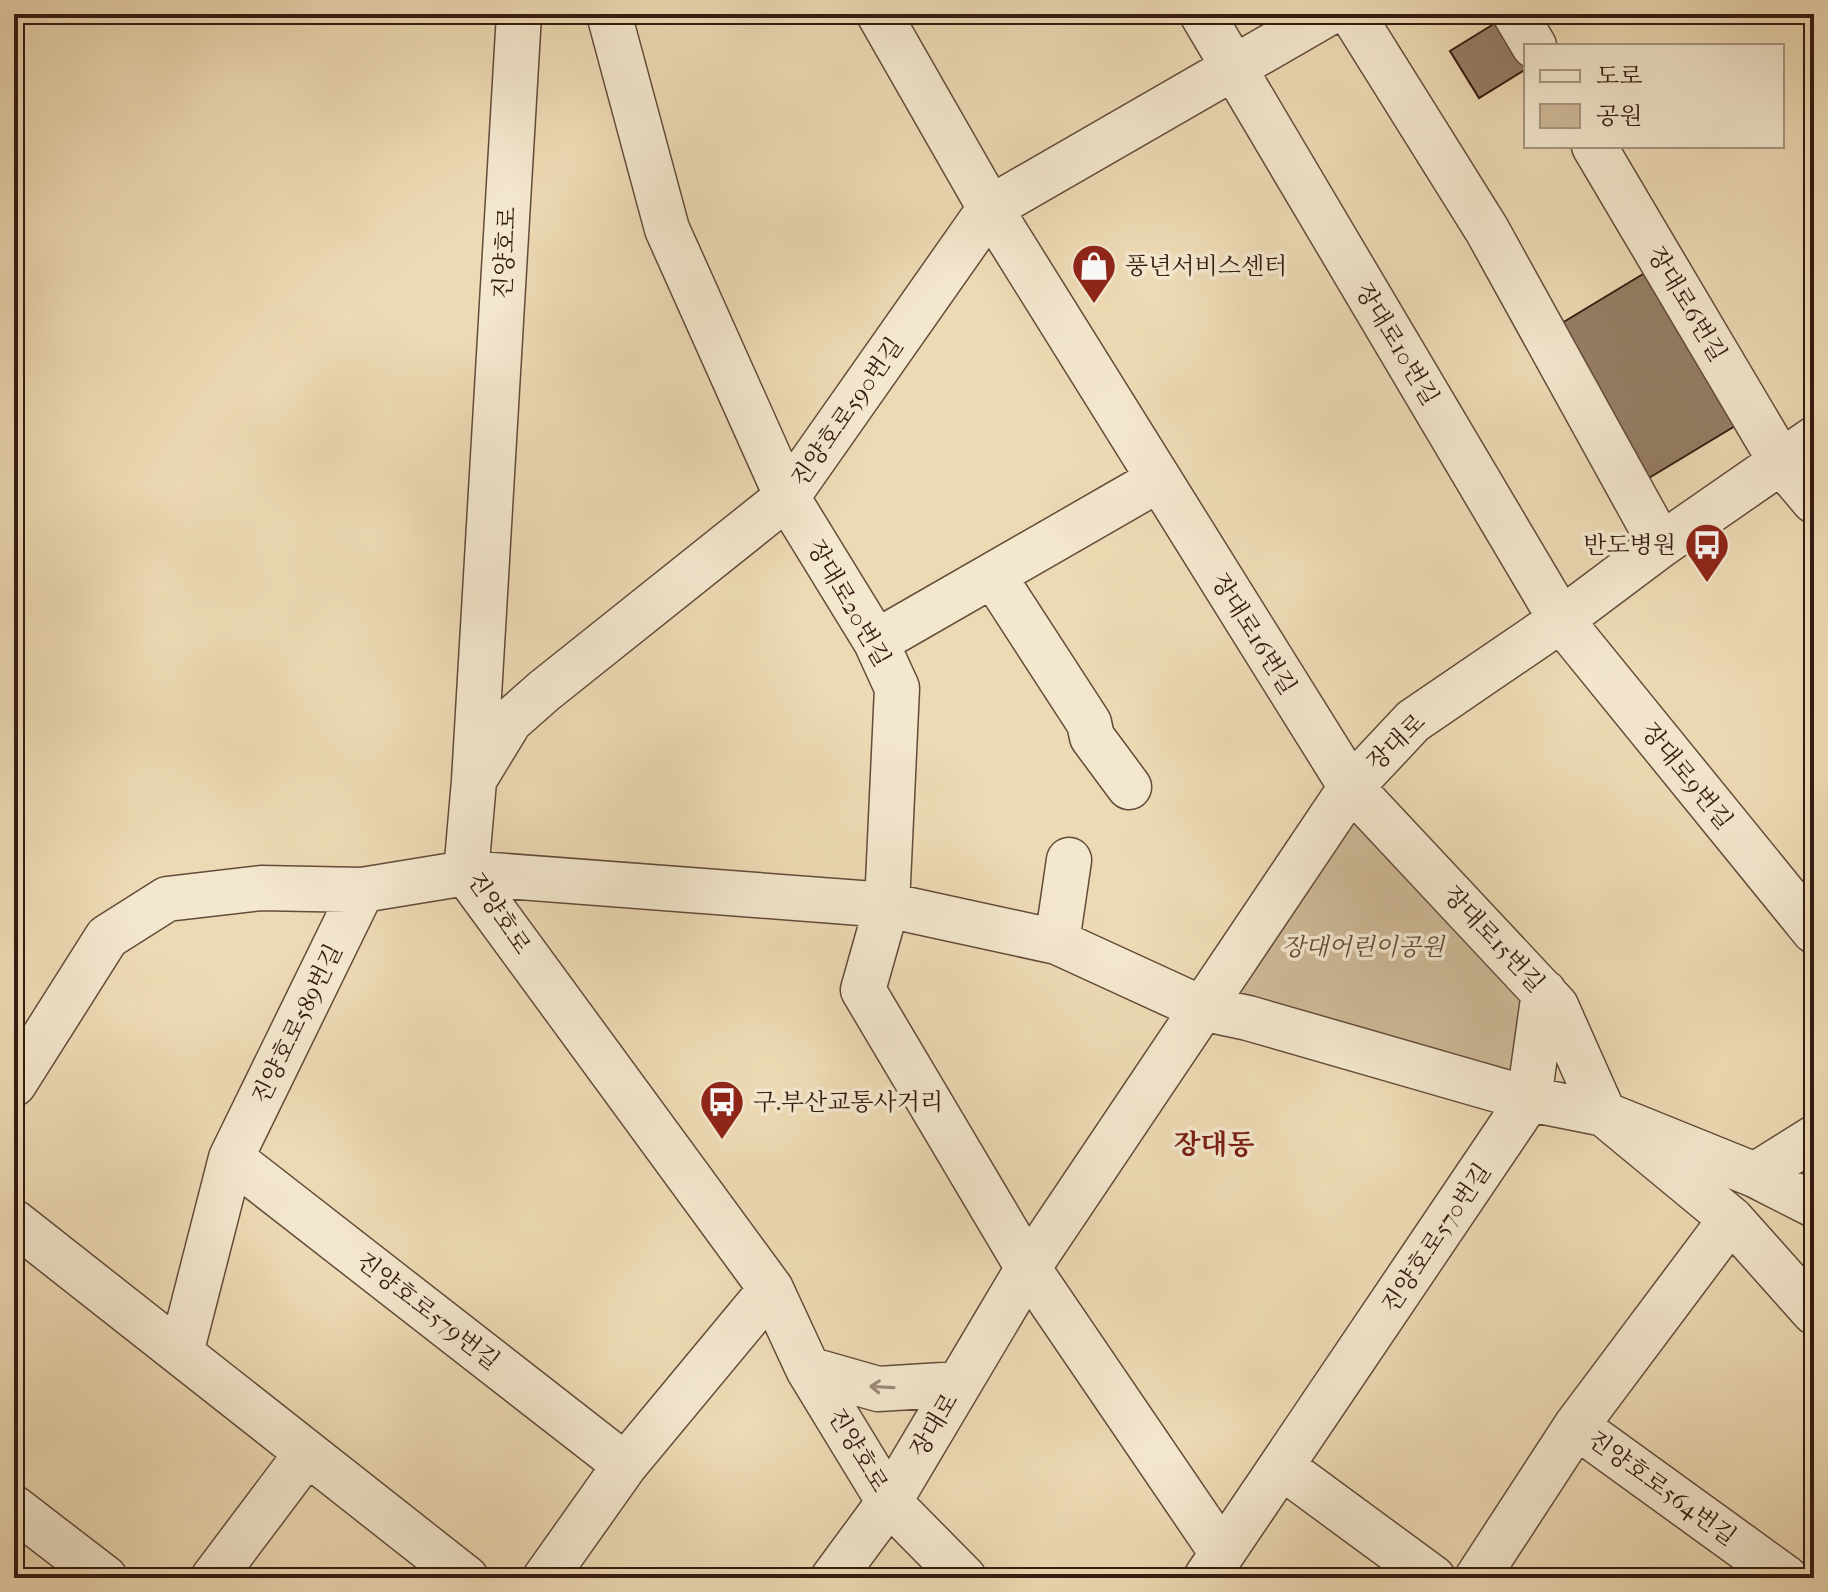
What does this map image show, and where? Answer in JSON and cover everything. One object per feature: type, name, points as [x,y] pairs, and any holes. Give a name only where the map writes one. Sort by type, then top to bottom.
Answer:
[{"type":"street","name":"진양호로","points":[[519,14],[466,873],[771,1289],[808,1369],[889,1502],[964,1578]]},
{"type":"street","points":[[609,14],[667,229],[787,497]]},
{"type":"street","name":"장대로16번길","points":[[879,14],[990,208],[1351,787]]},
{"type":"street","name":"장대로10번길","points":[[1202,14],[1561,620]]},
{"type":"street","name":"진양호로590번길","points":[[474,781],[510,721],[521,711],[787,497],[990,208],[1327,14]]},
{"type":"street","points":[[1352,14],[1487,230],[1661,545]]},
{"type":"street","points":[[1515,14],[1533,44]]},
{"type":"street","name":"장대로6번길","points":[[1595,148],[1798,450],[1814,501]]},
{"type":"street","name":"장대로","points":[[833,1578],[889,1502],[1028,1268],[1351,787],[1413,721],[1561,620],[1661,545],[1798,450]]},
{"type":"street","points":[[876,642],[1158,480]]},
{"type":"street","name":"장대로20번길","points":[[787,497],[876,642],[897,688],[887,905]]},
{"type":"street","points":[[993,575],[1089,723],[1092,737],[1129,787]]},
{"type":"street","name":"장대로9번길","points":[[1561,620],[1814,931]]},
{"type":"street","name":"장대로15번길","points":[[1351,787],[1556,1006],[1604,1114]]},
{"type":"street","points":[[1057,942],[1069,860]]},
{"type":"street","points":[[14,1084],[107,937],[167,899],[261,888],[362,890],[466,873],[887,905],[1057,942],[1201,1008],[1248,1018],[1529,1099],[1604,1114],[1755,1175],[1814,1205]]},
{"type":"street","name":"진양호로589번길","points":[[181,1353],[231,1158],[362,890]]},
{"type":"street","points":[[887,905],[863,990],[1028,1268],[1214,1566]]},
{"type":"street","name":"진양호로570번길","points":[[1214,1566],[1529,1099],[1544,992]]},
{"type":"street","points":[[1604,1114],[1731,1219],[1814,1312]]},
{"type":"street","points":[[1755,1175],[1814,1138]]},
{"type":"street","name":"진양호로579번길","points":[[231,1158],[625,1465]]},
{"type":"street","name":"진양호로564번길","points":[[1477,1578],[1576,1426],[1731,1219]]},
{"type":"street","points":[[14,1222],[466,1578]]},
{"type":"street","points":[[545,1578],[625,1465],[771,1289]]},
{"type":"street","points":[[808,1369],[878,1389],[959,1384]]},
{"type":"street","name":"진양호로564번길","points":[[1576,1426],[1786,1578]]},
{"type":"street","points":[[213,1578],[307,1453]]},
{"type":"street","points":[[1282,1467],[1433,1578]]},
{"type":"street","points":[[14,1508],[105,1578]]},
{"type":"green space","name":"장대어린이공원","points":[[1351,787],[1544,992],[1529,1099],[1201,1008]]},
{"type":"building","points":[[1505,17],[1524,47],[1524,70],[1479,98],[1450,51]]},
{"type":"building","points":[[1648,271],[1740,423],[1644,481],[1552,329]]},
{"type":"place","name":"풍년서비스센터","points":[[1094,305]]},
{"type":"place","name":"반도병원","points":[[1707,584]]},
{"type":"place","name":"구.부산교통사거리","points":[[722,1141]]},
{"type":"district","name":"장대동","points":[[1214,1144]]}]
